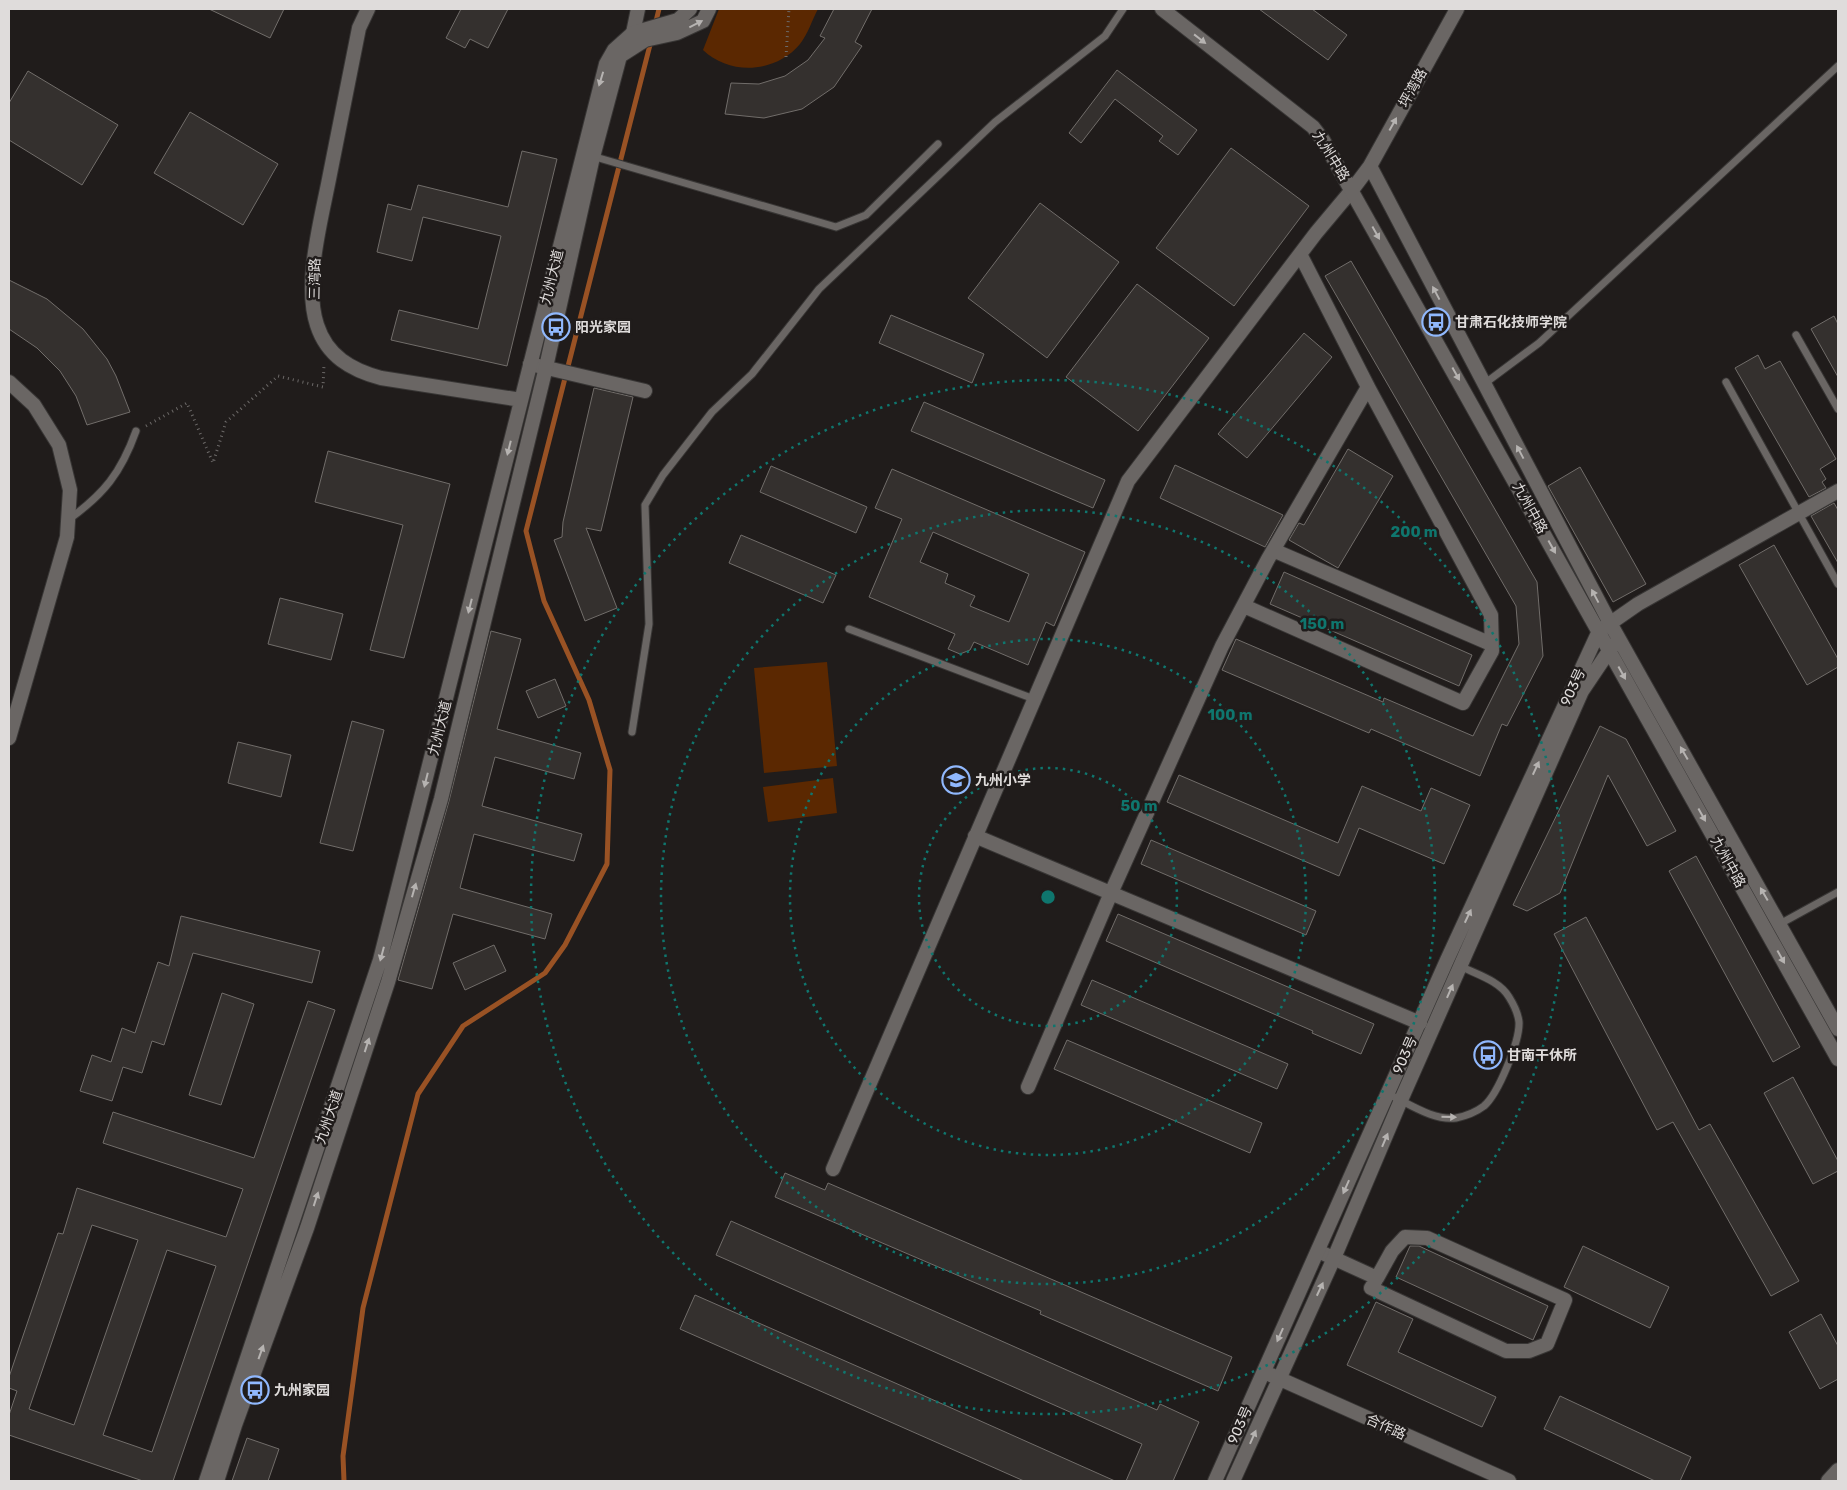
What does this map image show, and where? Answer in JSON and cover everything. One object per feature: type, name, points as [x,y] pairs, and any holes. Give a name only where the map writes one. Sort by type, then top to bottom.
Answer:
[{"type":"street","name":"三湾路","points":[[368,9],[359,28],[313,263],[313,302],[316,324],[326,345],[340,361],[360,373],[521,400]]},
{"type":"street","points":[[638,9],[640,35]]},
{"type":"street","name":"九州大道","points":[[206,1481],[357,1036],[380,960],[530,364],[594,156],[606,64],[614,50],[640,35],[677,26],[690,9]]},
{"type":"street","points":[[677,26],[703,21],[709,9]]},
{"type":"street","name":"九州中路","points":[[1162,9],[1313,127],[1323,140],[1614,644],[1767,931],[1838,1059]]},
{"type":"street","name":"坪湾路","points":[[834,1169],[1128,480],[1300,254],[1370,166],[1457,9]]},
{"type":"street","points":[[217,1481],[235,1425],[307,1228],[388,982],[441,799],[550,368],[594,156]]},
{"type":"street","points":[[1370,166],[1484,384],[1604,627],[1638,604],[1838,491]]},
{"type":"street","points":[[1244,606],[1463,703],[1492,651],[1490,614],[1368,387],[1300,254]]},
{"type":"street","points":[[530,364],[645,391]]},
{"type":"street","points":[[9,382],[34,404],[59,445],[70,490],[67,537],[9,738]]},
{"type":"street","points":[[1028,1088],[1111,893],[1222,646],[1273,550],[1368,387]]},
{"type":"street","points":[[1273,550],[1491,644]]},
{"type":"street","name":"903号","points":[[1215,1481],[1447,960],[1604,627]]},
{"type":"street","points":[[1233,1481],[1334,1258],[1401,1100],[1582,691],[1614,644],[1781,923],[1838,1029]]},
{"type":"street","points":[[975,836],[1420,1023]]},
{"type":"street","points":[[1405,1237],[1428,1238],[1565,1300],[1547,1344],[1529,1351],[1506,1351],[1371,1288],[1377,1278],[1392,1251],[1405,1237]]},
{"type":"street","points":[[1318,1251],[1377,1278]]},
{"type":"street","name":"合作路","points":[[1264,1372],[1509,1481]]},
{"type":"street","points":[[1828,1481],[1838,1470]]},
{"type":"lane","points":[[632,732],[649,624],[645,505],[663,475],[712,412],[752,374],[819,289],[995,122],[1105,36],[1123,9]]},
{"type":"lane","points":[[1484,384],[1539,343],[1838,66]]},
{"type":"lane","points":[[594,156],[836,227],[866,216],[938,144]]},
{"type":"lane","points":[[1796,336],[1838,409]]},
{"type":"lane","points":[[1726,382],[1838,584]]},
{"type":"lane","points":[[68,520],[94,501],[106,488],[126,457],[136,431]]},
{"type":"lane","points":[[849,629],[1034,699]]},
{"type":"lane","points":[[1767,931],[1838,892]]},
{"type":"lane","points":[[1388,1094],[1439,1117],[1455,1118],[1471,1114],[1484,1105],[1495,1093],[1518,1036],[1519,1021],[1515,1007],[1508,995],[1498,985],[1447,960]]},
{"type":"path","points":[[786,57],[789,9]]},
{"type":"path","points":[[136,431],[187,403],[213,463],[226,422],[278,376],[323,387],[326,345]]},
{"type":"shaded area","points":[[719,9],[818,9],[803,40],[790,54],[779,61],[753,68],[726,64],[703,50]]},
{"type":"shaded area","points":[[827,662],[837,766],[764,773],[754,668]]},
{"type":"shaded area","points":[[833,778],[837,813],[768,822],[763,787]]},
{"type":"building","points":[[209,9],[284,9],[270,38]]},
{"type":"building","points":[[461,9],[508,9],[488,48],[470,39],[465,48],[446,38]]},
{"type":"building","points":[[834,9],[872,9],[855,42],[862,46],[834,87],[802,109],[764,118],[725,114],[731,83],[759,84],[785,76],[808,60],[825,38],[820,36]]},
{"type":"building","points":[[1259,9],[1312,9],[1347,35],[1328,60]]},
{"type":"building","points":[[1117,70],[1197,130],[1178,155],[1159,141],[1163,136],[1115,99],[1081,143],[1069,133]]},
{"type":"building","points":[[28,71],[118,125],[82,185],[9,140],[9,103]]},
{"type":"building","points":[[190,112],[278,164],[243,225],[154,173]]},
{"type":"building","points":[[1231,148],[1309,206],[1234,306],[1156,248]]},
{"type":"building","points":[[522,151],[557,159],[507,366],[391,340],[399,310],[478,329],[501,236],[423,217],[412,261],[377,252],[388,204],[411,210],[418,185],[508,207]]},
{"type":"building","points":[[1040,203],[1119,262],[1047,358],[968,298]]},
{"type":"building","points":[[1351,261],[1537,582],[1543,656],[1507,726],[1502,724],[1480,776],[1371,729],[1369,733],[1222,670],[1236,639],[1383,702],[1384,698],[1473,736],[1519,644],[1516,606],[1325,276]]},
{"type":"building","points":[[9,280],[47,299],[83,329],[107,359],[130,412],[87,425],[76,396],[60,371],[37,348],[9,329]]},
{"type":"building","points":[[1137,284],[1209,338],[1138,431],[1066,377]]},
{"type":"building","points":[[891,315],[984,354],[972,383],[879,343]]},
{"type":"building","points":[[1834,316],[1838,324],[1838,377],[1811,329]]},
{"type":"building","points":[[1304,333],[1332,357],[1247,458],[1218,434]]},
{"type":"building","points":[[1758,355],[1765,369],[1780,361],[1836,459],[1820,469],[1826,479],[1822,482],[1826,488],[1809,497],[1735,368]]},
{"type":"building","points":[[594,388],[633,397],[601,531],[586,528],[617,608],[585,621],[554,540],[562,537],[563,522]]},
{"type":"building","points":[[924,402],[1105,480],[1093,508],[911,431]]},
{"type":"building","points":[[1348,449],[1393,476],[1338,568],[1289,540],[1299,523],[1304,525]]},
{"type":"building","points":[[328,451],[450,484],[404,658],[370,650],[403,525],[315,502]]},
{"type":"building","points":[[1175,465],[1283,515],[1265,547],[1160,498]]},
{"type":"building","points":[[771,466],[867,507],[856,533],[760,492]]},
{"type":"building","points":[[1580,467],[1646,584],[1613,602],[1548,486]]},
{"type":"building","points":[[892,469],[1085,552],[1054,626],[1046,622],[1028,665],[974,642],[970,650],[960,654],[948,649],[955,634],[869,597],[902,519],[875,508]],"holes":[[[933,532],[1029,574],[1009,622],[970,606],[975,596],[945,583],[948,574],[920,562]]]},
{"type":"building","points":[[1834,503],[1838,510],[1838,563],[1811,516]]},
{"type":"building","points":[[741,535],[836,575],[823,603],[729,563]]},
{"type":"building","points":[[1774,545],[1838,659],[1838,667],[1807,685],[1739,565]]},
{"type":"building","points":[[1284,572],[1472,655],[1459,686],[1270,604]]},
{"type":"building","points":[[280,598],[343,614],[331,660],[268,644]]},
{"type":"building","points":[[491,631],[521,639],[497,729],[581,753],[574,779],[495,757],[482,806],[582,834],[574,861],[474,834],[460,888],[552,914],[545,939],[453,914],[432,989],[398,980],[449,801]]},
{"type":"building","points":[[555,679],[566,706],[538,718],[526,691]]},
{"type":"building","points":[[352,721],[384,730],[353,851],[320,843]]},
{"type":"building","points":[[1600,726],[1626,739],[1676,831],[1647,846],[1608,775],[1560,893],[1527,911],[1513,905]]},
{"type":"building","points":[[238,742],[291,755],[281,797],[228,783]]},
{"type":"building","points":[[1179,775],[1338,843],[1362,786],[1421,811],[1431,788],[1470,805],[1444,864],[1359,828],[1339,876],[1167,802]]},
{"type":"building","points":[[1151,840],[1316,911],[1306,935],[1141,864]]},
{"type":"building","points":[[1696,856],[1800,1047],[1773,1062],[1669,871]]},
{"type":"building","points":[[1118,914],[1374,1024],[1361,1054],[1312,1033],[1313,1031],[1106,941]]},
{"type":"building","points":[[181,916],[320,951],[312,983],[193,953],[164,1045],[152,1041],[142,1073],[123,1067],[112,1101],[80,1091],[92,1055],[111,1062],[122,1028],[135,1033],[158,962],[169,966]]},
{"type":"building","points":[[1586,917],[1699,1130],[1710,1124],[1799,1281],[1771,1296],[1673,1122],[1657,1130],[1554,934]]},
{"type":"building","points":[[494,945],[506,971],[465,990],[453,963]]},
{"type":"building","points":[[1092,980],[1288,1064],[1277,1089],[1081,1005]]},
{"type":"building","points":[[222,993],[254,1004],[221,1105],[189,1095]]},
{"type":"building","points":[[308,1001],[335,1010],[173,1481],[143,1481],[9,1435],[9,1415],[17,1391],[9,1388],[9,1377],[58,1233],[63,1234],[77,1188],[226,1237],[243,1189],[103,1143],[113,1112],[254,1158]],"holes":[[[92,1225],[138,1240],[74,1425],[29,1409]],[[167,1250],[216,1266],[152,1452],[103,1435]]]},
{"type":"building","points":[[1067,1040],[1262,1123],[1250,1153],[1054,1069]]},
{"type":"building","points":[[1793,1077],[1838,1161],[1838,1171],[1813,1184],[1764,1093]]},
{"type":"building","points":[[785,1173],[825,1190],[828,1183],[1232,1357],[1218,1391],[1040,1314],[1041,1311],[775,1197]]},
{"type":"building","points":[[731,1221],[1157,1410],[1160,1404],[1199,1422],[1173,1481],[1126,1481],[1142,1444],[716,1255]]},
{"type":"building","points":[[1410,1246],[1419,1246],[1548,1306],[1533,1340],[1396,1277]]},
{"type":"building","points":[[1583,1246],[1669,1287],[1650,1328],[1564,1287]]},
{"type":"building","points":[[695,1295],[1115,1481],[1024,1481],[680,1329]]},
{"type":"building","points":[[1376,1302],[1413,1319],[1398,1352],[1496,1397],[1482,1427],[1347,1365]]},
{"type":"building","points":[[1821,1314],[1838,1346],[1838,1379],[1820,1389],[1789,1332]]},
{"type":"building","points":[[1560,1396],[1691,1457],[1680,1481],[1655,1481],[1544,1429]]},
{"type":"building","points":[[247,1438],[279,1449],[268,1481],[232,1481]]},
{"type":"waterway","points":[[655,25],[659,9]]},
{"type":"waterway","points":[[344,1481],[343,1456],[363,1308],[418,1094],[463,1026],[545,973],[565,945],[607,864],[610,770],[589,700],[544,601],[526,531],[651,41]]},
{"type":"place","name":"甘肃石化技师学院","points":[[1436,322]]},
{"type":"place","name":"阳光家园","points":[[556,327]]},
{"type":"place","name":"九州小学","points":[[956,780]]},
{"type":"place","name":"甘南干休所","points":[[1488,1055]]},
{"type":"place","name":"九州家园","points":[[255,1390]]}]
